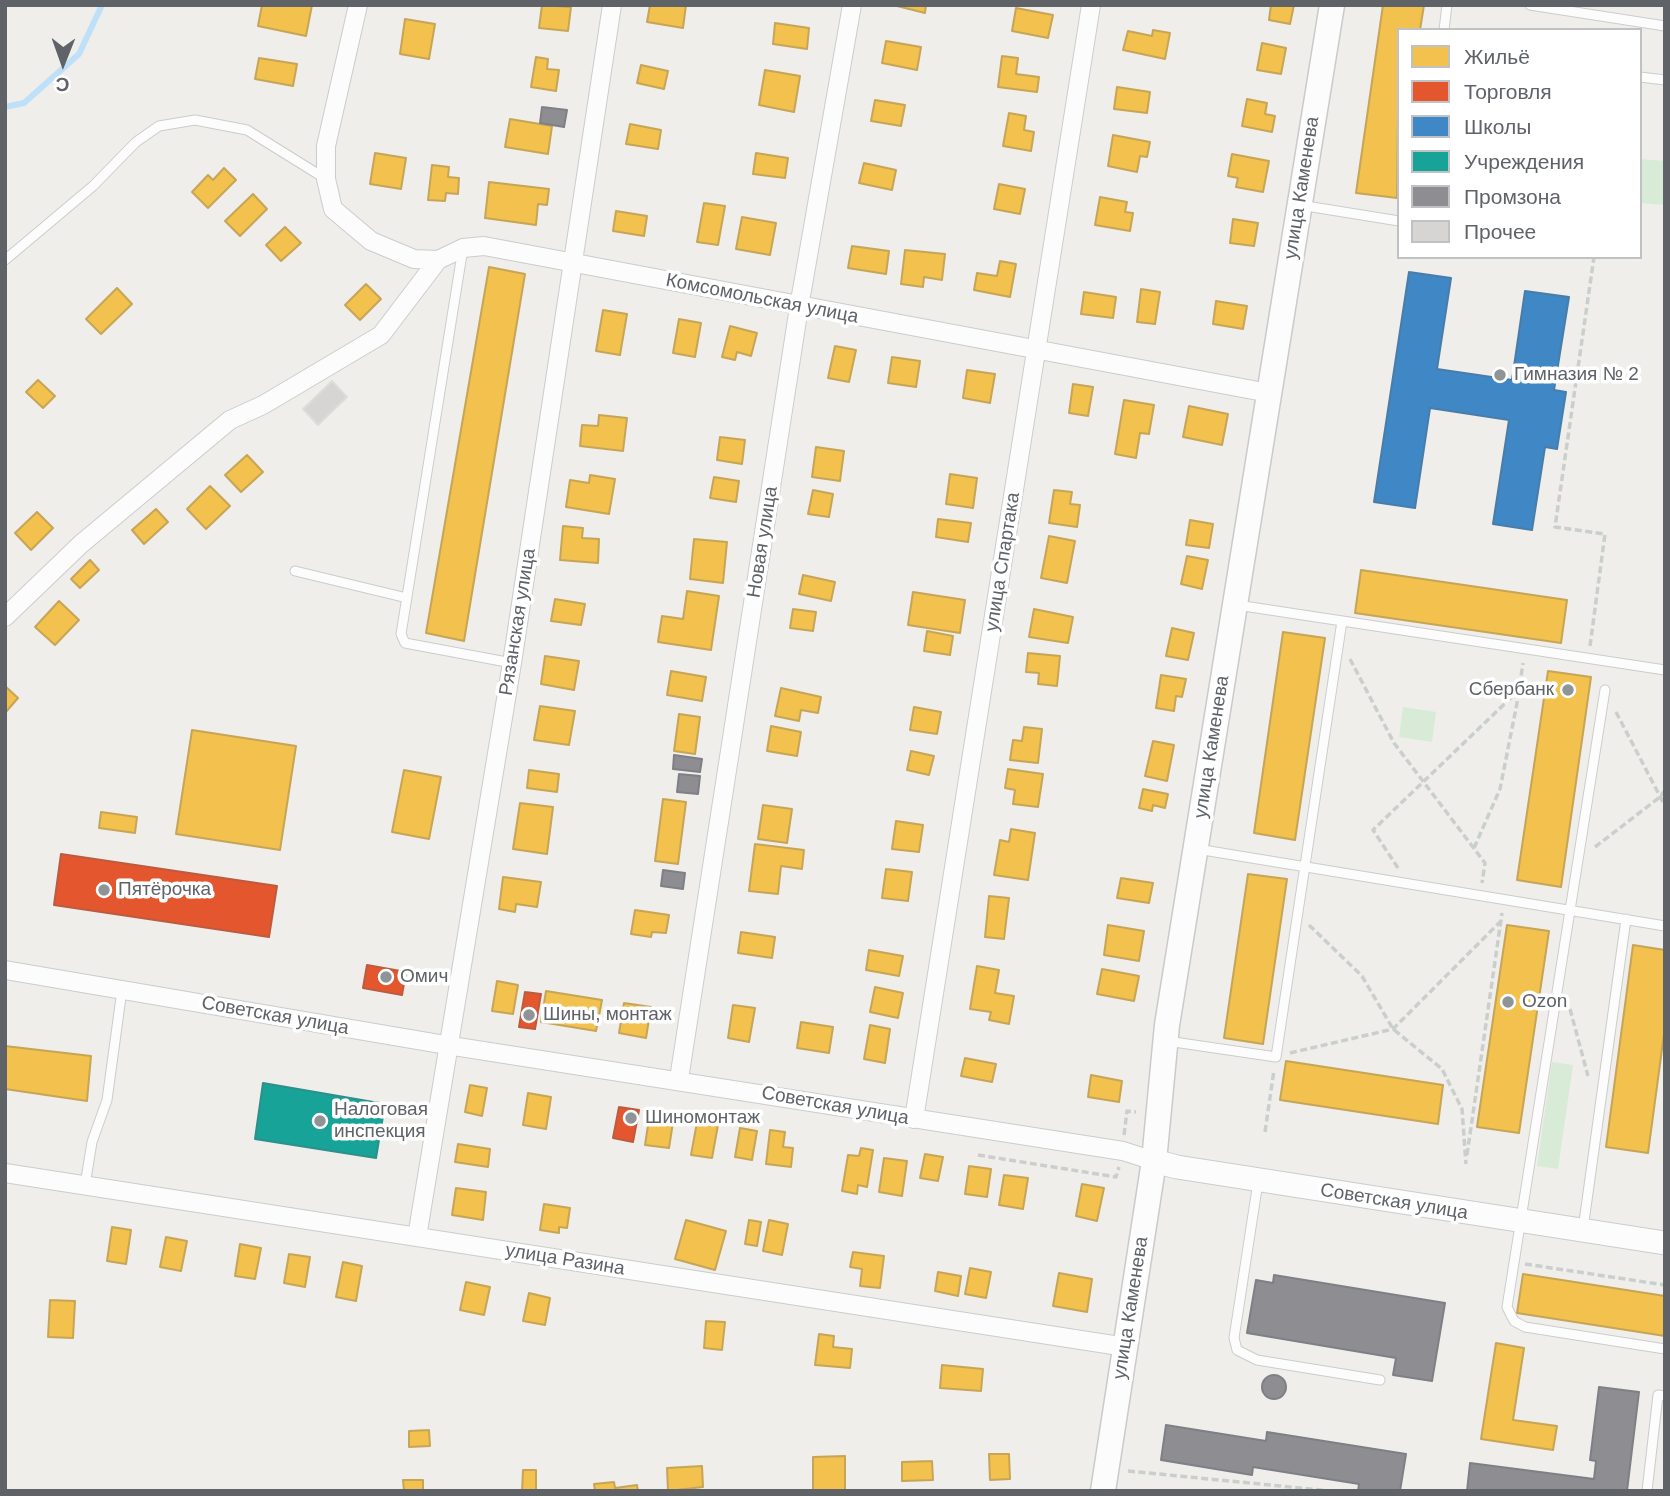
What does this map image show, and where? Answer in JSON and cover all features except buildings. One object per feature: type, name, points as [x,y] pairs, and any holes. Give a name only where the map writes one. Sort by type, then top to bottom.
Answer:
[{"type":"main road","name":"улица Каменева","points":[[1103,1491],[1154,1161],[1165,1041],[1332,5]]},
{"type":"street","points":[[358,5],[326,146],[326,179],[333,209],[371,241],[414,259],[438,260]]},
{"type":"street","name":"Рязанская улица","points":[[417,1237],[446,1045],[512,663],[612,5]]},
{"type":"street","name":"Новая улица","points":[[679,1079],[799,307],[852,5]]},
{"type":"street","name":"улица Спартака","points":[[914,1119],[1091,5]]},
{"type":"street","name":"Комсомольская улица","points":[[438,260],[463,248],[484,246],[1269,393]]},
{"type":"street","points":[[5,617],[81,544],[230,420],[263,405],[382,335],[438,260]]},
{"type":"street","name":"Советская улица","points":[[5,970],[446,1045],[679,1079],[1123,1151],[1154,1161],[1259,1180],[1665,1243]]},
{"type":"street","name":"улица Разина","points":[[5,1173],[1126,1347]]},
{"type":"lane","points":[[1444,28],[1447,5]]},
{"type":"lane","points":[[1530,5],[1580,9],[1637,26],[1665,26]]},
{"type":"lane","points":[[1642,77],[1665,80]]},
{"type":"lane","points":[[5,260],[93,186],[136,142],[159,126],[195,120],[247,130],[326,179]]},
{"type":"lane","points":[[1300,205],[1397,220]]},
{"type":"lane","points":[[463,248],[401,634],[405,643],[512,663]]},
{"type":"lane","points":[[295,571],[407,598]]},
{"type":"lane","points":[[1235,604],[1665,670]]},
{"type":"lane","points":[[1165,1041],[1276,1057],[1342,621]]},
{"type":"lane","points":[[1605,690],[1518,1222],[1507,1307],[1508,1314],[1525,1327],[1665,1349]]},
{"type":"lane","points":[[1196,849],[1665,926]]},
{"type":"lane","points":[[1583,1231],[1626,919]]},
{"type":"lane","points":[[85,1185],[92,1142],[107,1100],[122,990]]},
{"type":"lane","points":[[1259,1180],[1234,1338],[1237,1350],[1257,1360],[1380,1380]]},
{"type":"lane","points":[[1647,1491],[1658,1395],[1665,1396]]},
{"type":"path","points":[[1588,659],[1605,534],[1555,527],[1594,259]]},
{"type":"path","points":[[1339,638],[1394,743],[1485,863],[1481,896]]},
{"type":"path","points":[[1474,848],[1500,789],[1525,649]]},
{"type":"path","points":[[1605,690],[1665,806]]},
{"type":"path","points":[[1409,884],[1373,830],[1519,691]]},
{"type":"path","points":[[1577,861],[1660,797],[1665,790]]},
{"type":"path","points":[[1297,914],[1363,976],[1393,1029],[1442,1069],[1462,1109],[1466,1164],[1504,899]]},
{"type":"path","points":[[1265,1132],[1276,1057],[1393,1029],[1500,922]]},
{"type":"path","points":[[1559,973],[1588,1076]]},
{"type":"path","points":[[1513,1262],[1665,1285]]},
{"type":"path","points":[[1126,1471],[1331,1491]]},
{"type":"green space","points":[[1642,159],[1665,161],[1665,205],[1642,203]]},
{"type":"green space","points":[[1403,707],[1436,712],[1432,742],[1399,737]]},
{"type":"green space","points":[[1552,1062],[1573,1065],[1558,1169],[1537,1166]]},
{"type":"waterway","points":[[5,107],[24,103],[79,54],[102,5]]},
{"type":"place","name":"Гимназия № 2","points":[[1500,375]]},
{"type":"place","name":"Сбербанк","points":[[1568,690]]},
{"type":"place","name":"Пятёрочка","points":[[104,890]]},
{"type":"place","name":"Омич","points":[[386,977]]},
{"type":"place","name":"Ozon","points":[[1508,1002]]},
{"type":"place","name":"Шины, монтаж","points":[[529,1015]]},
{"type":"place","name":"Шиномонтаж","points":[[631,1118]]},
{"type":"place","name":"Налоговая инспекция","points":[[320,1121]]}]
